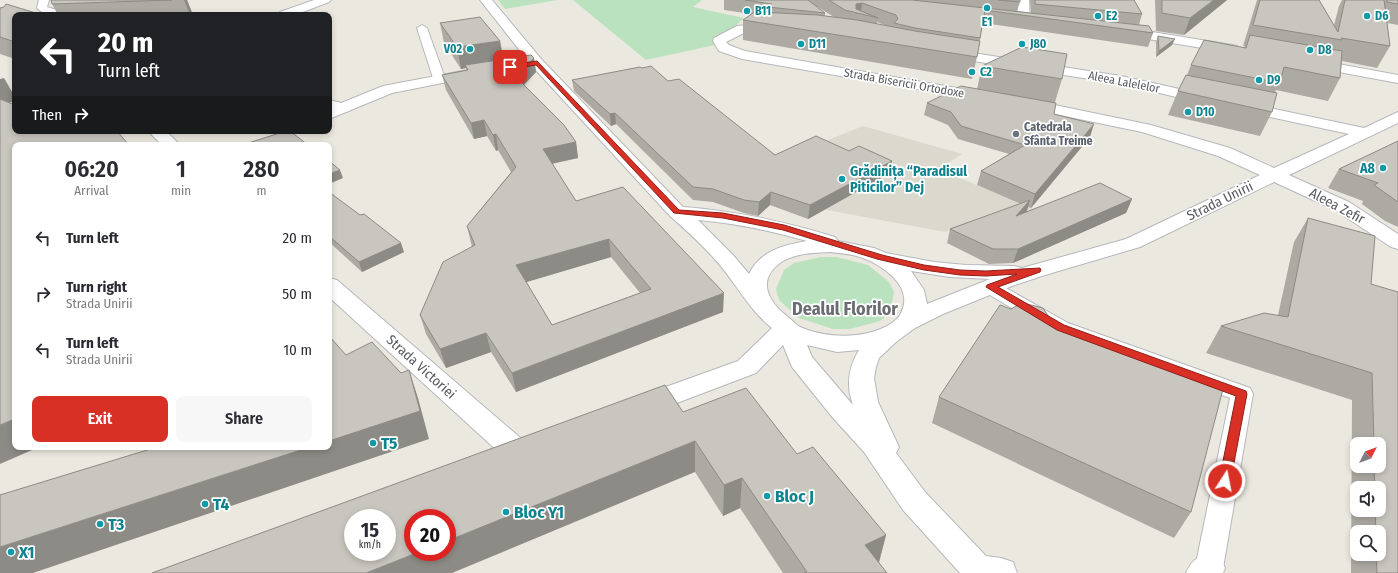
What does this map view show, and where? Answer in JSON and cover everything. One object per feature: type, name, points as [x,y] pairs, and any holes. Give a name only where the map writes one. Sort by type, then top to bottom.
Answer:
[{"type":"street","points":[[292,12],[326,0]]},
{"type":"street","points":[[486,0],[530,64],[676,212],[695,227],[726,259],[770,315],[789,330],[810,338],[837,344],[864,342],[898,330]]},
{"type":"street","points":[[1023,0],[1024,21]]},
{"type":"street","points":[[1010,20],[1038,22]]},
{"type":"street","name":"Strada Bisericii Ortodoxe","points":[[788,28],[758,27],[741,29],[719,41],[724,48],[742,55],[990,98]]},
{"type":"street","points":[[1112,30],[1245,51]]},
{"type":"street","name":"Aleea Lalelelor","points":[[935,51],[1121,80],[1366,133]]},
{"type":"street","points":[[1297,60],[1398,79]]},
{"type":"street","points":[[332,113],[388,89],[439,78],[486,71]]},
{"type":"street","points":[[1014,102],[1145,128],[1224,152],[1274,175]]},
{"type":"street","name":"Strada Unirii","points":[[898,330],[935,309],[990,287],[1037,270],[1133,243],[1274,175],[1366,133],[1398,116]]},
{"type":"street","points":[[159,134],[169,142]]},
{"type":"street","name":"Aleea Zefir","points":[[1274,175],[1342,206],[1398,243]]},
{"type":"street","points":[[676,212],[723,216],[784,228],[880,257],[900,271],[913,288],[916,306],[898,330],[868,356],[861,374],[863,393],[872,422],[914,501]]},
{"type":"street","points":[[759,300],[756,283],[764,267],[780,255],[802,247],[821,246],[854,248]]},
{"type":"street","name":"Strada Unirii","points":[[880,257],[924,268],[960,273],[1037,270]]},
{"type":"street","name":"Strada Victoriei","points":[[332,287],[525,446],[485,460]]},
{"type":"street","points":[[619,414],[747,367],[789,330]]},
{"type":"street","points":[[789,330],[801,360],[842,411],[874,444],[914,501],[986,572]]},
{"type":"lane","points":[[44,0],[42,8],[56,12]]},
{"type":"lane","points":[[422,28],[439,78]]},
{"type":"lane","points":[[332,105],[344,108]]},
{"type":"lane","points":[[990,287],[1061,328],[1242,394],[1206,570]]},
{"type":"shaded area","points":[[863,126],[962,154],[939,169],[1077,228],[1064,236],[1003,209],[945,232],[816,208],[768,164]]},
{"type":"green space","points":[[498,0],[558,0],[505,9]]},
{"type":"green space","points":[[573,0],[702,0],[693,7],[744,18],[715,45],[646,60]]},
{"type":"green space","points":[[821,257],[837,257],[868,265],[889,282],[894,292],[890,312],[880,321],[850,329],[833,329],[799,318],[779,300],[776,289],[784,270],[794,263]]},
{"type":"building","points":[[51,0],[172,0],[52,4]]},
{"type":"building","points":[[745,0],[808,0],[825,13],[768,7],[772,4]]},
{"type":"building","points":[[829,0],[912,0],[1149,26],[1153,33],[985,10],[980,38],[915,28],[894,23],[898,19],[896,15],[862,3],[856,4],[856,9],[878,18],[845,10]]},
{"type":"building","points":[[998,0],[1020,0],[1020,2]]},
{"type":"building","points":[[1035,0],[1134,0],[1142,14],[1035,4]]},
{"type":"building","points":[[1162,0],[1214,0],[1190,18],[1162,13]]},
{"type":"building","points":[[1260,0],[1319,0],[1338,32],[1345,0],[1384,0],[1390,46],[1341,38],[1342,40],[1253,25]]},
{"type":"building","points":[[1387,0],[1398,0],[1398,4],[1387,2]]},
{"type":"building","points":[[6,4],[32,12],[12,12],[12,41],[0,37],[0,8],[4,7]]},
{"type":"building","points":[[753,13],[818,15],[857,20],[980,41],[977,57],[743,20]]},
{"type":"building","points":[[480,17],[500,41],[457,47],[440,23]]},
{"type":"building","points":[[1250,35],[1342,51],[1340,78],[1284,67],[1280,83],[1191,65],[1204,40],[1246,48]]},
{"type":"building","points":[[1158,36],[1175,39],[1159,51]]},
{"type":"building","points":[[1022,47],[1067,54],[1062,79],[982,66]]},
{"type":"building","points":[[531,55],[534,58],[515,76],[564,125],[576,142],[543,149],[576,201],[623,187],[724,293],[512,373],[486,333],[440,349],[420,315],[443,262],[475,245],[467,226],[516,167],[496,134],[493,135],[484,120],[471,123],[442,75],[468,70],[465,65]],"holes":[[[609,239],[651,289],[552,325],[516,265]]]},
{"type":"building","points":[[651,66],[668,81],[679,79],[775,155],[816,136],[849,151],[859,146],[892,161],[810,205],[771,192],[759,202],[744,200],[713,189],[693,187],[615,113],[610,114],[572,80]]},
{"type":"building","points":[[1186,75],[1277,93],[1272,112],[1178,91]]},
{"type":"building","points":[[961,86],[1056,103],[1054,114],[1094,124],[1035,194],[981,171],[1025,145],[961,126],[951,112],[927,103]]},
{"type":"building","points":[[0,99],[12,104],[12,134],[120,134],[126,142],[12,142],[12,420],[0,425]]},
{"type":"building","points":[[277,134],[294,134],[304,142],[251,142]]},
{"type":"building","points":[[1398,141],[1398,202],[1374,185],[1378,183],[1339,169]]},
{"type":"building","points":[[332,163],[340,170],[332,173]]},
{"type":"building","points":[[1100,183],[1132,199],[1018,249],[993,249],[950,229],[1030,200],[1016,216]]},
{"type":"building","points":[[332,194],[360,215],[364,214],[401,243],[359,262],[332,239]]},
{"type":"building","points":[[1308,218],[1375,236],[1371,284],[1398,292],[1398,573],[1377,573],[1376,561],[1386,561],[1386,525],[1376,525],[1375,517],[1386,517],[1386,481],[1375,481],[1374,473],[1386,473],[1386,437],[1374,437],[1372,373],[1221,326],[1264,313],[1288,317]]},
{"type":"building","points":[[1027,304],[1043,308],[1054,325],[1223,389],[1191,512],[939,397],[1000,305],[1011,309],[1018,305]]},
{"type":"building","points":[[332,339],[346,355],[372,342],[401,373],[409,370],[420,411],[332,440]]},
{"type":"building","points":[[665,385],[683,412],[746,388],[797,454],[813,447],[886,535],[865,545],[887,573],[804,573],[807,572],[742,478],[724,485],[695,441],[456,537],[456,509],[404,509],[404,558],[366,573],[152,573]]},
{"type":"building","points":[[147,450],[301,450],[0,547],[0,495]]},
{"type":"place","name":"E1","points":[[987,8]]},
{"type":"place","name":"B11","points":[[747,11]]},
{"type":"place","name":"E2","points":[[1098,16]]},
{"type":"place","name":"D6","points":[[1367,16]]},
{"type":"place","name":"D11","points":[[801,44]]},
{"type":"place","name":"J80","points":[[1022,44]]},
{"type":"place","name":"V02","points":[[470,49]]},
{"type":"place","name":"D8","points":[[1310,50]]},
{"type":"place","name":"C2","points":[[972,72]]},
{"type":"place","name":"D9","points":[[1259,80]]},
{"type":"place","name":"D10","points":[[1188,112]]},
{"type":"place","name":"Catedrala Sfânta Treime","points":[[1016,134]]},
{"type":"place","name":"A8","points":[[1383,168]]},
{"type":"place","name":"Grădinița “Paradisul Piticilor” Dej","points":[[842,179]]},
{"type":"place","name":"T5","points":[[373,443]]},
{"type":"place","name":"Bloc J","points":[[767,496]]},
{"type":"place","name":"T4","points":[[205,504]]},
{"type":"place","name":"Bloc Y1","points":[[506,512]]},
{"type":"place","name":"T3","points":[[100,524]]},
{"type":"place","name":"X1","points":[[11,552]]},
{"type":"district","name":"Dealul Florilor","points":[[845,309]]},
{"type":"route","points":[[510,67],[537,63],[676,212],[723,216],[784,228],[896,262],[924,268],[960,273],[1037,270],[990,287],[1061,328],[1242,394],[1225,481]]}]
